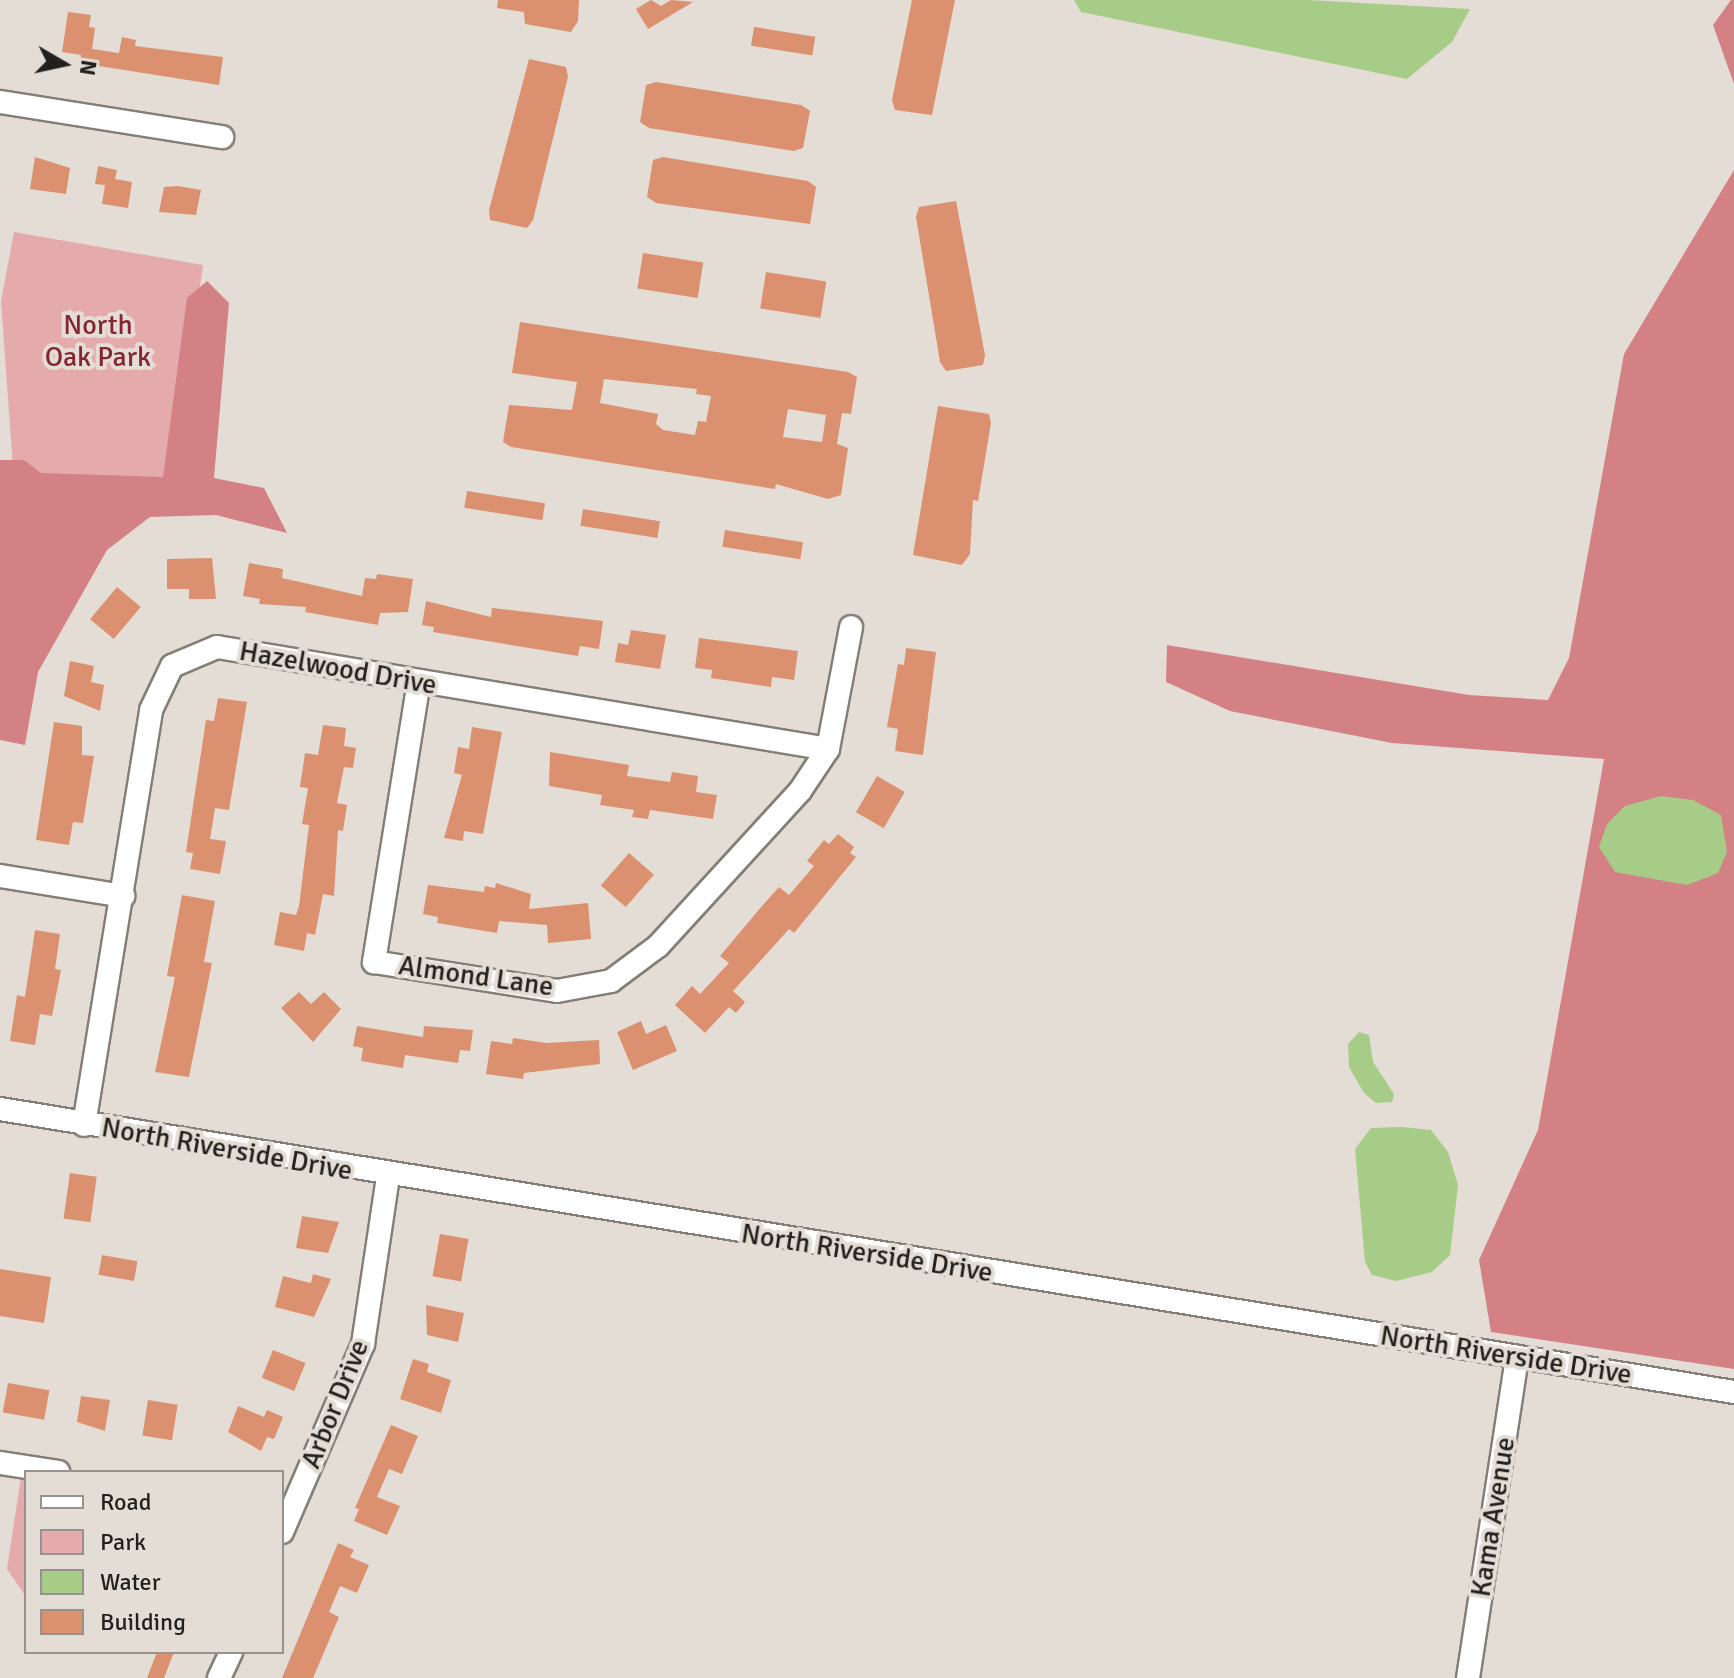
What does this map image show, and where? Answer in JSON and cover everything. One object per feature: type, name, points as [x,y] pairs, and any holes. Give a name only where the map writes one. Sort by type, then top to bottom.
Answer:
[{"type":"street","points":[[0,102],[222,137]]},
{"type":"street","name":"Almond Lane","points":[[419,681],[374,962],[557,991],[611,981],[658,946],[800,791],[828,749],[851,627]]},
{"type":"street","name":"Hazelwood Drive","points":[[84,1125],[151,710],[172,666],[217,647],[828,749]]},
{"type":"street","points":[[0,876],[123,896]]},
{"type":"street","name":"North Riverside Drive","points":[[0,1109],[388,1176],[1734,1392]]},
{"type":"street","name":"Arbor Drive","points":[[284,1522],[363,1344],[388,1176]]},
{"type":"street","name":"Kama Avenue","points":[[1468,1678],[1517,1357]]},
{"type":"street","points":[[0,1463],[45,1470]]},
{"type":"street","points":[[219,1678],[230,1654]]},
{"type":"green space","name":"North Oak Park","points":[[14,232],[203,265],[169,510],[14,482],[1,301]]},
{"type":"green space","points":[[21,1477],[24,1477],[24,1594],[7,1569]]},
{"type":"shaded area","points":[[1734,0],[1734,84],[1713,25]]},
{"type":"shaded area","points":[[1734,170],[1734,1369],[1491,1332],[1479,1260],[1538,1130],[1604,759],[1392,743],[1230,711],[1166,682],[1167,645],[1469,695],[1548,700],[1569,658],[1624,354]]},
{"type":"shaded area","points":[[207,281],[229,303],[214,478],[264,488],[287,533],[216,515],[150,517],[107,550],[38,672],[25,745],[0,740],[0,460],[24,460],[41,473],[163,477],[187,298]]},
{"type":"water","points":[[1074,0],[1307,0],[1470,9],[1452,42],[1407,79],[1081,12]]},
{"type":"water","points":[[1661,796],[1693,800],[1721,815],[1727,852],[1718,873],[1687,885],[1615,872],[1599,847],[1607,824],[1625,806]]},
{"type":"water","points":[[1359,1032],[1369,1035],[1373,1062],[1394,1094],[1392,1102],[1376,1103],[1364,1093],[1349,1067],[1348,1044]]},
{"type":"water","points":[[1371,1128],[1431,1130],[1448,1152],[1458,1185],[1450,1255],[1432,1272],[1396,1281],[1372,1275],[1365,1262],[1355,1149]]},
{"type":"building","points":[[498,0],[579,0],[578,21],[571,32],[525,24],[524,12],[497,8]]},
{"type":"building","points":[[651,0],[661,6],[671,0],[693,2],[648,29],[636,9]]},
{"type":"building","points":[[912,0],[955,0],[932,115],[895,110],[892,100]]},
{"type":"building","points":[[68,12],[91,15],[89,27],[95,28],[92,49],[119,53],[122,37],[136,40],[135,46],[223,57],[219,85],[80,63],[81,55],[62,52]]},
{"type":"building","points":[[754,27],[815,37],[812,55],[751,46]]},
{"type":"building","points":[[529,59],[566,67],[568,77],[533,220],[527,228],[490,220],[489,210]]},
{"type":"building","points":[[656,82],[801,105],[810,111],[803,148],[794,151],[649,128],[640,122],[646,85]]},
{"type":"building","points":[[35,157],[70,168],[66,194],[30,189]]},
{"type":"building","points":[[663,157],[808,181],[816,187],[810,224],[656,203],[647,197],[653,160]]},
{"type":"building","points":[[98,166],[117,170],[115,179],[132,182],[128,208],[102,204],[105,185],[95,184]]},
{"type":"building","points":[[164,187],[201,190],[196,215],[159,212]]},
{"type":"building","points":[[956,201],[985,355],[983,365],[946,371],[940,362],[916,217],[919,207]]},
{"type":"building","points":[[643,253],[703,263],[698,298],[637,289]]},
{"type":"building","points":[[766,272],[826,282],[820,318],[760,309]]},
{"type":"building","points":[[520,322],[848,372],[857,377],[851,414],[842,413],[837,444],[848,448],[841,495],[828,499],[776,484],[775,489],[511,447],[503,442],[509,405],[572,410],[577,382],[512,373]],"holes":[[[604,379],[697,389],[696,394],[711,396],[706,422],[698,421],[695,435],[663,430],[656,424],[658,414],[600,403]],[[788,409],[826,415],[822,442],[783,437]]]},
{"type":"building","points":[[938,406],[989,414],[991,423],[978,501],[973,500],[970,554],[962,565],[913,555]]},
{"type":"building","points":[[467,491],[545,503],[542,520],[464,508]]},
{"type":"building","points":[[583,509],[660,521],[657,538],[580,526]]},
{"type":"building","points":[[725,530],[803,542],[800,559],[722,547]]},
{"type":"building","points":[[212,558],[216,599],[189,599],[189,589],[167,589],[167,559]]},
{"type":"building","points":[[249,563],[283,569],[282,578],[362,596],[365,578],[376,579],[377,574],[413,579],[408,612],[380,613],[378,625],[305,612],[306,607],[259,604],[260,599],[243,596]]},
{"type":"building","points":[[117,587],[141,607],[114,639],[90,619]]},
{"type":"building","points":[[426,601],[491,617],[492,608],[603,621],[599,649],[580,646],[578,656],[433,632],[434,627],[422,625]]},
{"type":"building","points":[[631,630],[666,635],[660,669],[615,662],[618,643],[628,645]]},
{"type":"building","points":[[699,638],[798,651],[794,680],[772,677],[771,687],[711,678],[712,670],[695,668]]},
{"type":"building","points":[[906,648],[936,652],[923,755],[895,751],[898,729],[887,727],[898,664],[904,665]]},
{"type":"building","points":[[70,661],[94,666],[91,682],[104,685],[100,711],[64,696]]},
{"type":"building","points":[[218,698],[247,702],[229,810],[215,808],[210,839],[226,841],[220,874],[190,869],[193,853],[186,852],[206,720],[214,721]]},
{"type":"building","points":[[54,722],[82,726],[82,755],[94,756],[83,823],[73,822],[69,845],[36,840]]},
{"type":"building","points":[[323,725],[346,728],[344,746],[356,748],[353,768],[344,767],[337,803],[347,805],[343,831],[338,830],[334,896],[323,894],[315,935],[307,933],[304,951],[274,945],[280,912],[296,915],[299,906],[309,825],[302,824],[308,788],[300,787],[305,753],[318,755]]},
{"type":"building","points":[[472,727],[502,732],[483,834],[464,831],[463,841],[444,838],[462,775],[454,773],[458,747],[469,749]]},
{"type":"building","points":[[550,752],[629,765],[627,776],[670,782],[672,772],[698,776],[696,792],[717,795],[713,819],[650,810],[648,819],[632,817],[634,810],[600,805],[602,795],[549,786]]},
{"type":"building","points":[[877,776],[905,792],[884,828],[856,812]]},
{"type":"building","points":[[838,834],[854,847],[850,853],[856,857],[794,933],[789,929],[733,991],[745,1002],[736,1013],[729,1007],[705,1033],[675,1005],[692,986],[700,994],[729,963],[720,956],[762,906],[779,887],[789,895],[814,866],[807,861],[824,840],[829,844]]},
{"type":"building","points":[[629,853],[654,875],[626,907],[601,885]]},
{"type":"building","points":[[496,883],[531,894],[529,909],[588,903],[591,939],[548,943],[547,925],[499,921],[497,933],[437,923],[438,917],[423,914],[428,885],[484,892],[485,886],[495,888]]},
{"type":"building","points":[[182,895],[215,901],[204,962],[212,963],[189,1077],[155,1072],[175,977],[167,976]]},
{"type":"building","points":[[35,930],[60,934],[55,969],[61,970],[52,1016],[40,1014],[35,1045],[10,1041],[17,995],[25,997]]},
{"type":"building","points":[[299,992],[311,1004],[324,992],[341,1009],[313,1042],[281,1008]]},
{"type":"building","points":[[641,1021],[646,1034],[666,1025],[677,1051],[633,1070],[617,1032]]},
{"type":"building","points":[[357,1026],[423,1037],[424,1026],[473,1030],[470,1051],[460,1050],[458,1063],[405,1055],[403,1068],[361,1061],[363,1048],[353,1046]]},
{"type":"building","points":[[513,1038],[546,1043],[599,1040],[600,1064],[524,1073],[523,1079],[486,1074],[491,1041],[512,1044]]},
{"type":"building","points":[[70,1173],[97,1177],[90,1222],[64,1219]]},
{"type":"building","points":[[302,1216],[339,1222],[328,1253],[296,1248]]},
{"type":"building","points":[[440,1234],[469,1239],[461,1281],[433,1276]]},
{"type":"building","points":[[102,1255],[137,1261],[134,1281],[99,1275]]},
{"type":"building","points":[[0,1269],[51,1277],[44,1323],[0,1316]]},
{"type":"building","points":[[313,1274],[331,1279],[314,1317],[275,1307],[283,1276],[311,1283]]},
{"type":"building","points":[[426,1305],[464,1313],[458,1342],[427,1335]]},
{"type":"building","points":[[273,1350],[305,1363],[294,1391],[262,1378]]},
{"type":"building","points":[[413,1359],[429,1364],[427,1372],[451,1380],[441,1413],[400,1399]]},
{"type":"building","points":[[8,1383],[49,1390],[44,1420],[3,1413]]},
{"type":"building","points":[[81,1396],[110,1400],[105,1431],[77,1422]]},
{"type":"building","points":[[148,1400],[178,1405],[172,1440],[142,1436]]},
{"type":"building","points":[[238,1406],[264,1417],[267,1410],[283,1417],[274,1439],[267,1437],[261,1451],[228,1432]]},
{"type":"building","points":[[391,1425],[418,1436],[402,1474],[389,1469],[377,1497],[400,1506],[387,1535],[354,1521],[359,1509],[355,1508]]},
{"type":"building","points":[[338,1543],[354,1550],[350,1557],[369,1565],[357,1593],[340,1586],[329,1612],[339,1617],[313,1678],[282,1678]]},
{"type":"building","points":[[156,1654],[173,1654],[164,1678],[147,1678]]}]
